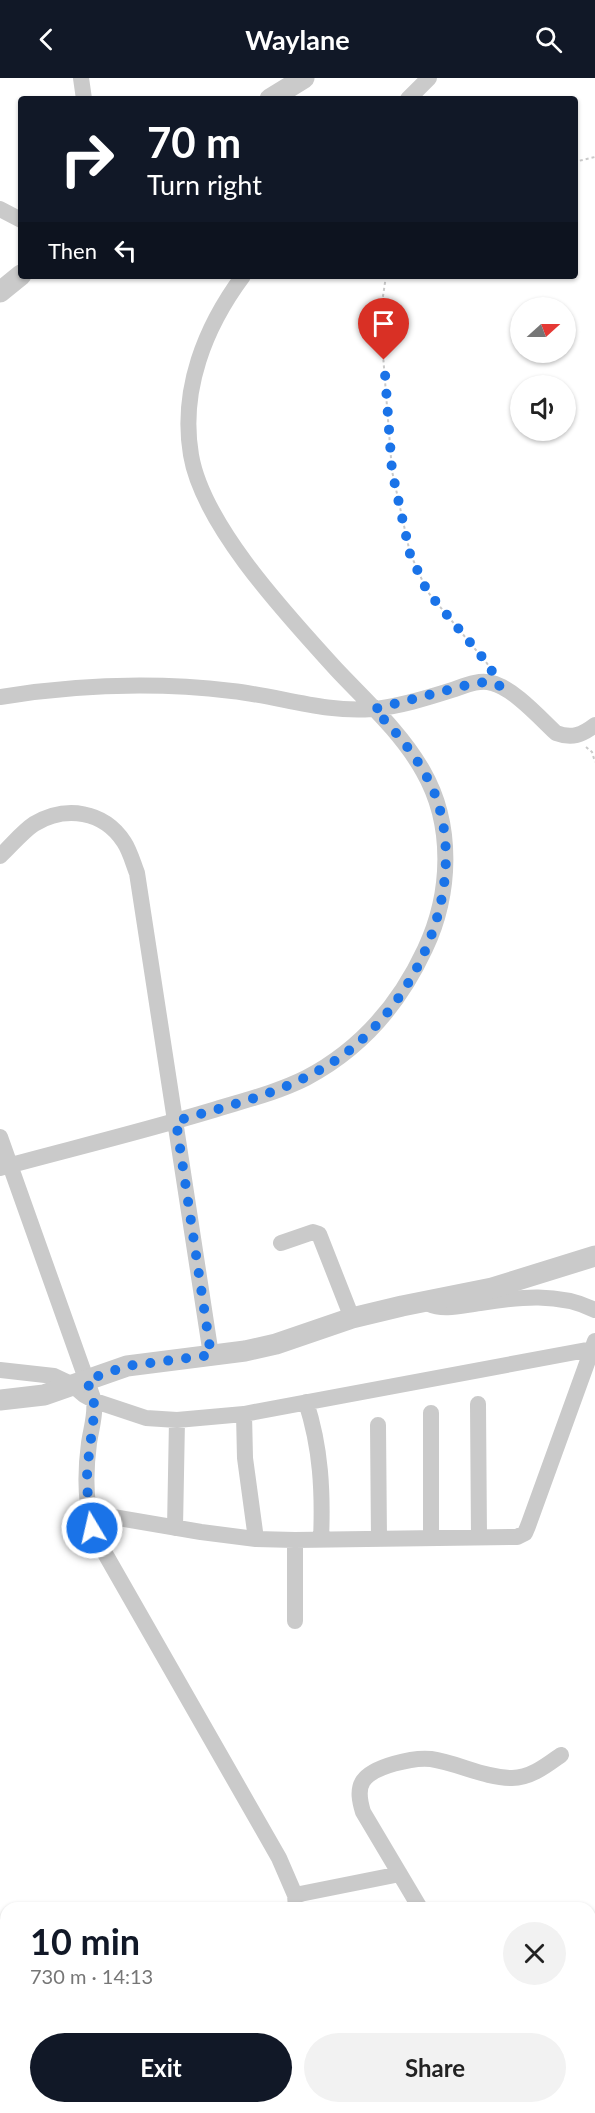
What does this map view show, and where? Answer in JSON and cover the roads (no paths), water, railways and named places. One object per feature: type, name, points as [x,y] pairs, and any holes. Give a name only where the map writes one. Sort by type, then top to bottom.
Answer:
[{"type":"street","points":[[81,78],[84,96]]},
{"type":"street","points":[[275,96],[304,78]]},
{"type":"street","points":[[411,96],[429,78]]},
{"type":"street","points":[[0,209],[18,218]]},
{"type":"street","points":[[5,1166],[176,1121],[284,1088],[334,1061],[377,1024],[398,997],[421,958],[434,925],[443,890],[446,856],[441,817],[424,771],[404,742],[334,667],[257,577],[221,527],[208,502],[191,456],[189,427],[193,381],[203,344],[214,319],[241,279]]},
{"type":"street","points":[[0,697],[105,688],[187,688],[245,692],[330,707],[374,709],[475,683],[490,682],[513,694],[556,733],[566,737],[575,737],[595,725]]},
{"type":"street","points":[[0,856],[33,825],[52,816],[73,812],[100,819],[112,828],[125,843],[137,873],[211,1355]]},
{"type":"street","points":[[0,1137],[5,1166],[80,1382],[94,1401],[87,1470],[90,1521],[95,1536],[271,1844],[296,1902],[400,1874]]},
{"type":"street","points":[[281,1243],[313,1232],[319,1234],[352,1318]]},
{"type":"street","points":[[0,1400],[44,1395],[127,1366],[276,1344],[352,1318],[422,1301],[492,1288],[595,1256]]},
{"type":"street","points":[[422,1301],[444,1308],[536,1297],[571,1301],[595,1310]]},
{"type":"street","points":[[94,1401],[146,1418],[177,1420],[244,1414],[593,1345]]},
{"type":"street","points":[[90,1521],[113,1517],[256,1539],[517,1537],[525,1533],[593,1345]]},
{"type":"street","points":[[0,1370],[51,1375],[80,1382]]},
{"type":"street","points":[[306,1402],[316,1436],[321,1468],[321,1540]]},
{"type":"street","points":[[478,1404],[479,1538]]},
{"type":"street","points":[[431,1413],[431,1538]]},
{"type":"street","points":[[244,1414],[245,1458],[256,1539]]},
{"type":"street","points":[[175,1528],[177,1420]]},
{"type":"street","points":[[378,1425],[379,1539]]},
{"type":"street","points":[[295,1540],[295,1621]]},
{"type":"street","points":[[416,1902],[361,1805],[360,1786],[369,1774],[388,1766],[424,1759],[512,1778],[533,1773],[561,1755]]}]
